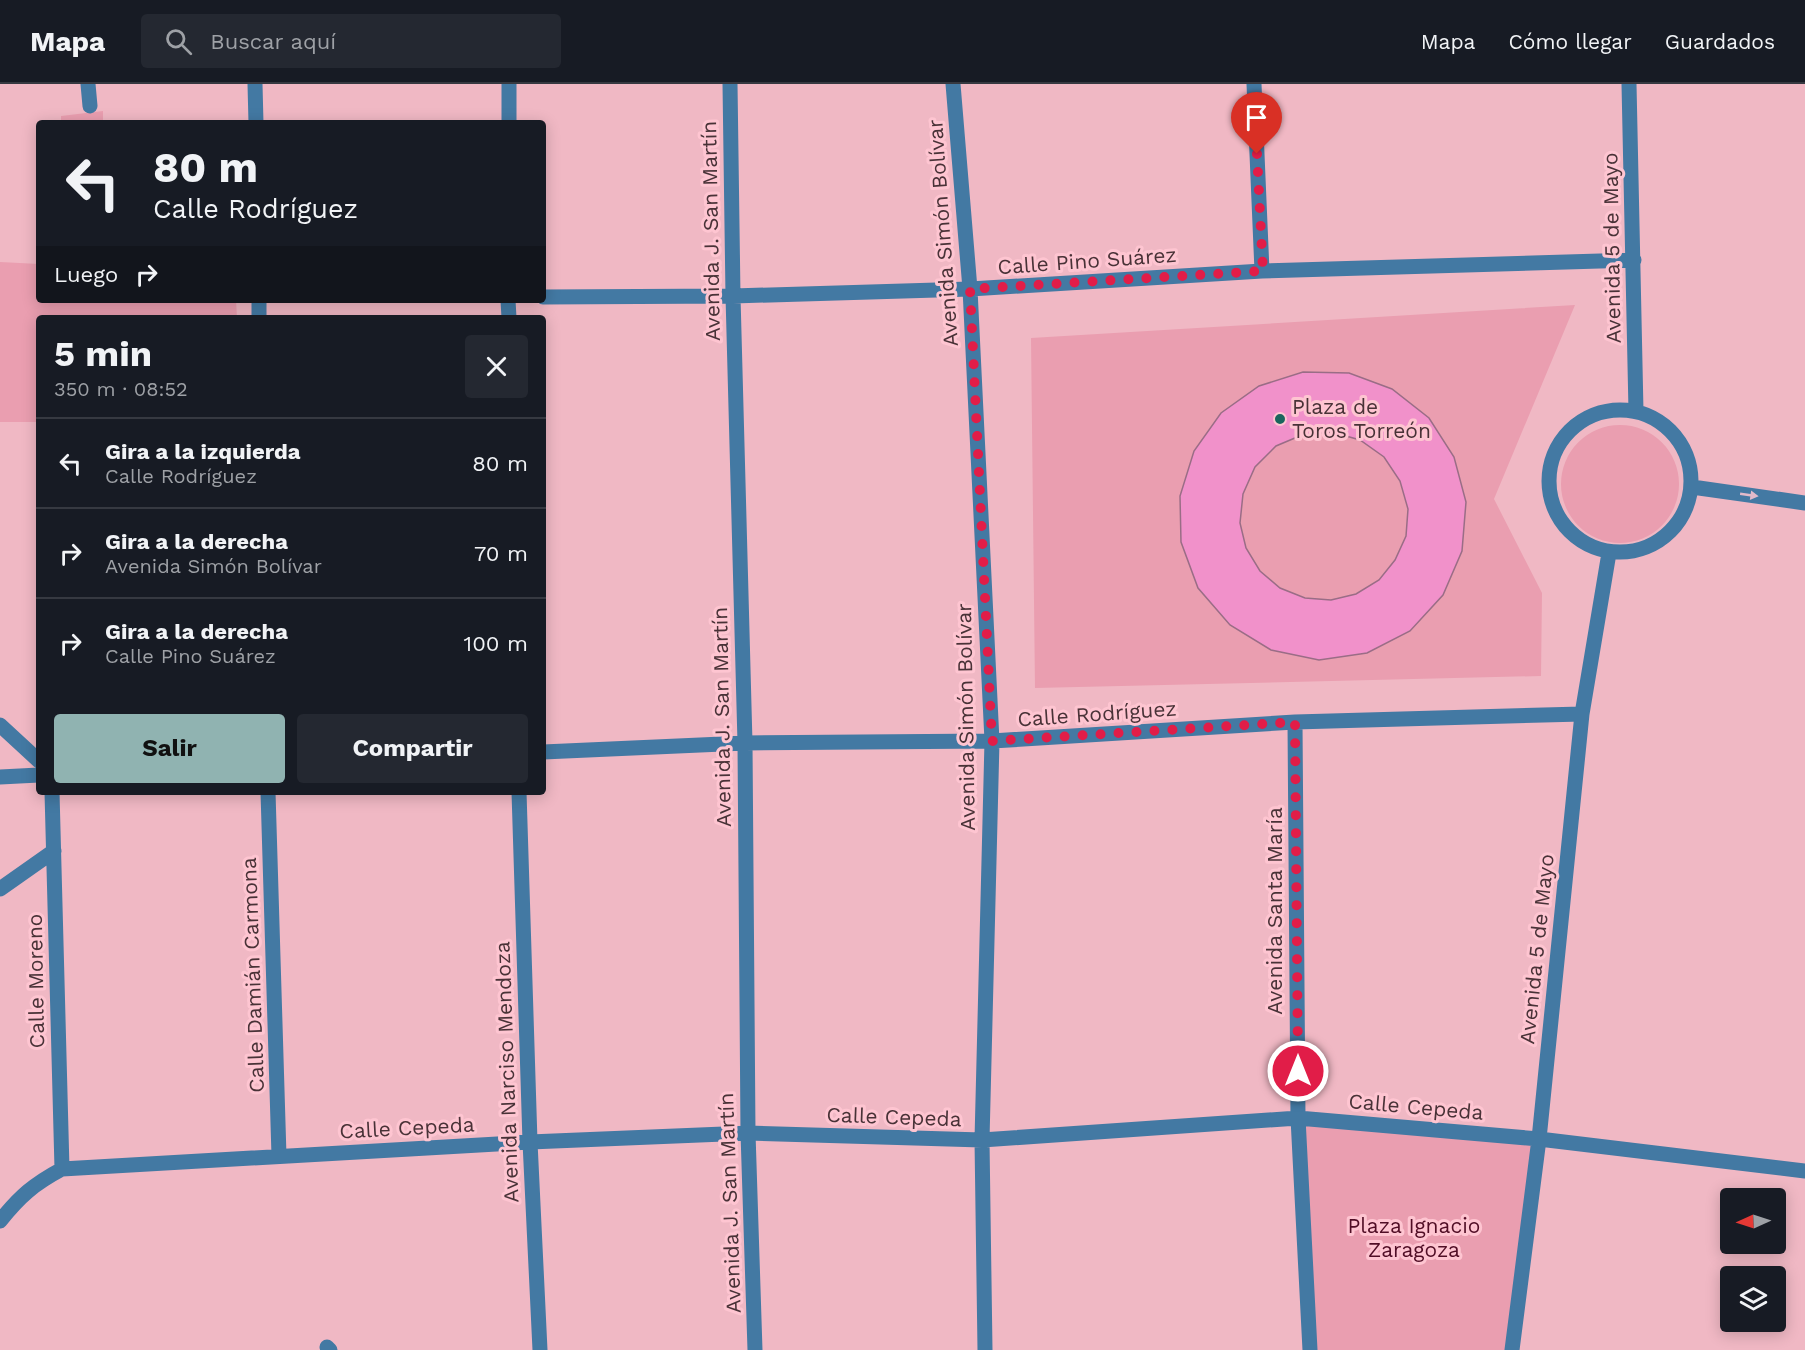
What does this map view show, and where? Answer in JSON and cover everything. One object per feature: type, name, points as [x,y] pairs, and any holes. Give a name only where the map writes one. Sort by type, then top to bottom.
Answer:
[{"type":"street","points":[[88,84],[90,106]]},
{"type":"street","points":[[255,84],[256,120]]},
{"type":"street","points":[[509,84],[509,120]]},
{"type":"street","name":"Avenida J. San Martín","points":[[730,84],[733,296],[745,743],[748,1133],[755,1350]]},
{"type":"street","name":"Avenida Simón Bolívar","points":[[953,84],[970,289],[992,741],[982,1140],[985,1350]]},
{"type":"street","points":[[1254,84],[1263,271]]},
{"type":"street","name":"Avenida 5 de Mayo","points":[[1629,84],[1636,411]]},
{"type":"street","name":"Calle Pino Suárez","points":[[546,297],[733,296],[970,289],[1263,271],[1634,260]]},
{"type":"street","points":[[1614,409],[1636,411],[1660,421],[1678,438],[1689,462],[1692,487],[1686,510],[1673,530],[1655,545],[1632,552],[1609,552],[1587,545],[1569,531],[1556,512],[1549,490],[1550,467],[1558,446],[1572,428],[1592,415],[1614,409]]},
{"type":"street","points":[[1692,487],[1805,503]]},
{"type":"street","name":"Avenida 5 de Mayo","points":[[1512,1350],[1539,1138],[1582,714],[1609,552]]},
{"type":"street","name":"Calle Rodríguez","points":[[546,752],[745,743],[992,741],[1295,722],[1582,714]]},
{"type":"street","name":"Avenida Santa María","points":[[1295,722],[1298,1118],[1310,1350]]},
{"type":"street","points":[[0,725],[36,758]]},
{"type":"street","points":[[0,777],[36,775]]},
{"type":"street","name":"Calle Moreno","points":[[52,795],[62,1169]]},
{"type":"street","name":"Calle Damián Carmona","points":[[268,795],[279,1156]]},
{"type":"street","name":"Avenida Narciso Mendoza","points":[[519,795],[530,1142],[540,1350]]},
{"type":"street","points":[[0,889],[54,851]]},
{"type":"street","name":"Calle Cepeda","points":[[0,1221],[19,1197],[35,1183],[62,1169],[530,1142],[748,1133],[982,1140],[1298,1118],[1539,1138],[1805,1171]]},
{"type":"green space","points":[[103,111],[103,120],[61,120],[61,116]]},
{"type":"green space","points":[[0,262],[36,264],[36,303],[236,303],[237,315],[36,315],[36,422],[0,422]]},
{"type":"green space","name":"Plaza de Toros Torreón","points":[[1575,305],[1494,499],[1542,593],[1541,676],[1035,688],[1031,338]]},
{"type":"green space","points":[[1620,425],[1643,429],[1662,442],[1675,461],[1679,484],[1675,507],[1662,526],[1643,539],[1620,543],[1597,539],[1578,526],[1565,507],[1561,484],[1565,461],[1578,442],[1597,429]]},
{"type":"green space","name":"Plaza Ignacio Zaragoza","points":[[1299,1118],[1537,1140],[1511,1350],[1311,1350]]},
{"type":"building","points":[[1303,372],[1349,373],[1392,389],[1429,418],[1454,457],[1466,502],[1462,551],[1443,595],[1410,631],[1367,653],[1319,660],[1271,650],[1230,625],[1198,588],[1181,542],[1180,496],[1194,451],[1221,413],[1259,386]],"holes":[[[1332,432],[1360,440],[1384,457],[1400,481],[1408,509],[1406,536],[1395,560],[1379,580],[1356,594],[1331,600],[1305,598],[1280,588],[1260,571],[1246,548],[1240,523],[1243,494],[1255,467],[1276,446],[1302,435]]]},
{"type":"place","name":"Plaza de Toros Torreón","points":[[1280,419]]},
{"type":"route","points":[[1257,154],[1263,271],[970,289],[992,741],[1295,722],[1298,1071]]}]
